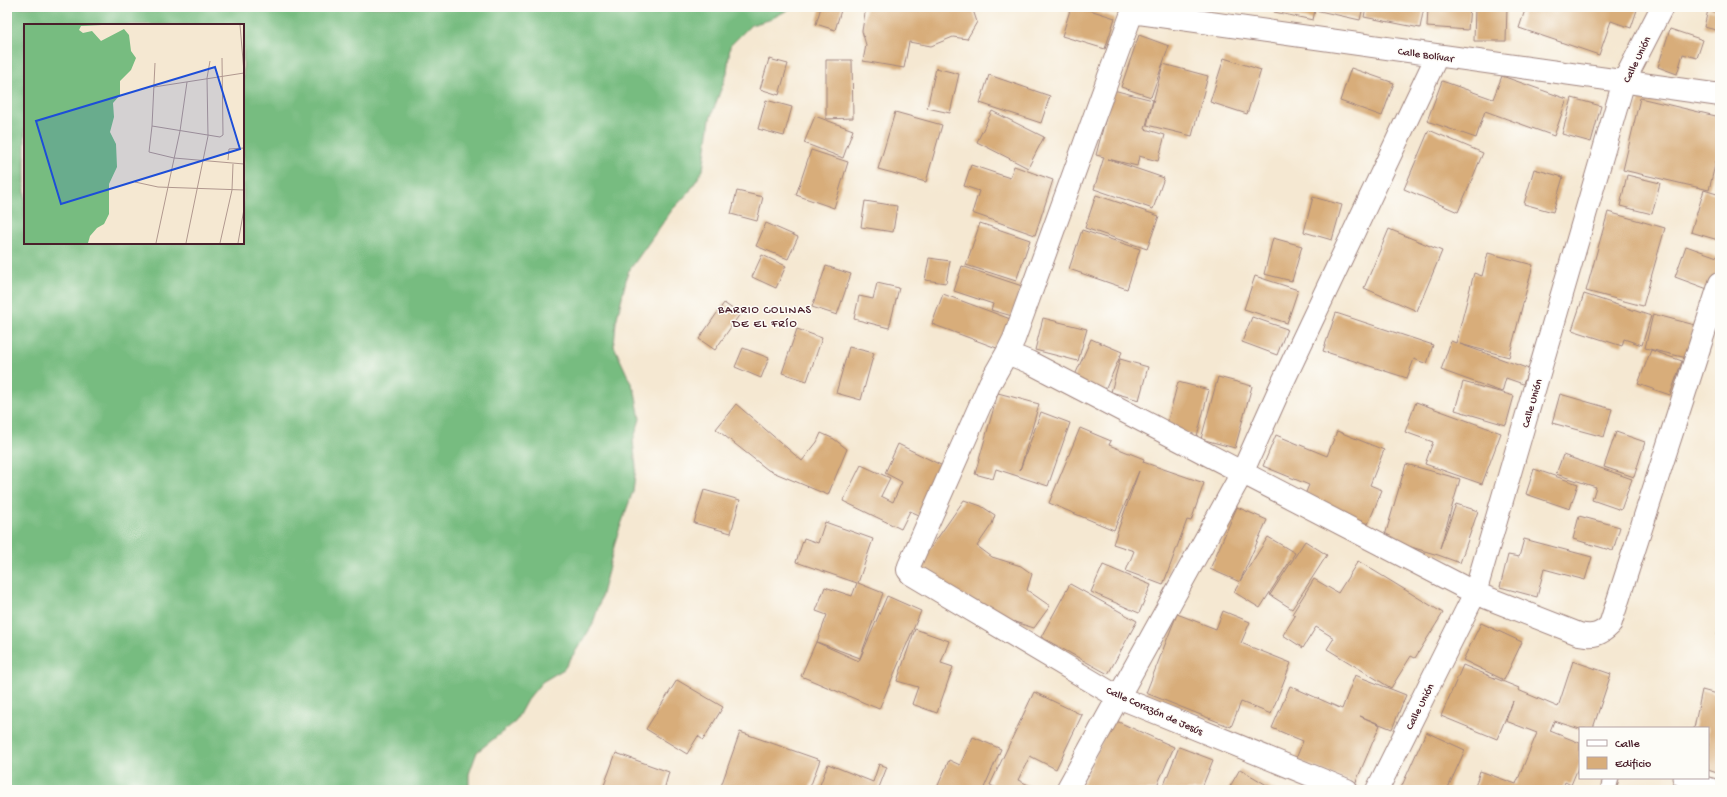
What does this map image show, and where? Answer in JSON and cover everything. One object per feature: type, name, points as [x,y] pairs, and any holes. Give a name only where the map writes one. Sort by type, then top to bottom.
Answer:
[{"type":"street","name":"Calle Unión","points":[[1376,790],[1475,593],[1624,81],[1662,7]]},
{"type":"street","name":"Calle Bolívar","points":[[1133,10],[1438,56],[1720,95]]},
{"type":"street","points":[[1133,10],[1014,339],[1007,353],[1029,362],[1475,593],[1578,634],[1591,637],[1601,633],[1610,625],[1720,283]]},
{"type":"street","points":[[1067,790],[1242,473],[1280,388],[1438,56]]},
{"type":"street","name":"Calle Corazón de Jesús","points":[[1007,353],[990,383],[909,566],[908,570],[911,574],[1118,697],[1346,790]]},
{"type":"lane","points":[[1608,790],[1611,779]]},
{"type":"lane","points":[[1684,779],[1720,788]]},
{"type":"green space","points":[[7,7],[793,7],[769,20],[751,25],[730,46],[727,73],[710,119],[703,170],[689,192],[672,210],[628,272],[616,322],[614,346],[635,392],[640,419],[633,441],[636,467],[633,491],[616,539],[600,602],[592,626],[564,669],[542,682],[527,700],[515,722],[477,752],[469,774],[469,790],[7,790]]},
{"type":"building","points":[[821,7],[842,7],[835,30],[816,24]]},
{"type":"building","points":[[866,7],[972,7],[977,22],[967,39],[953,37],[931,46],[909,42],[904,68],[863,61],[866,45],[862,31]]},
{"type":"building","points":[[1071,7],[1080,7],[1115,18],[1105,49],[1062,36]]},
{"type":"building","points":[[1276,7],[1363,7],[1360,20],[1315,10],[1313,20],[1274,12]]},
{"type":"building","points":[[1366,7],[1424,7],[1420,28],[1364,17]]},
{"type":"building","points":[[1428,7],[1470,7],[1468,30],[1427,27]]},
{"type":"building","points":[[1475,7],[1507,7],[1506,41],[1474,41]]},
{"type":"building","points":[[1526,7],[1638,7],[1631,28],[1611,21],[1599,55],[1519,28]]},
{"type":"building","points":[[1707,7],[1720,7],[1720,13]]},
{"type":"building","points":[[1708,10],[1720,13],[1720,31],[1704,27]]},
{"type":"building","points":[[1670,29],[1703,40],[1697,58],[1683,54],[1677,74],[1658,67]]},
{"type":"building","points":[[1139,35],[1169,46],[1151,97],[1121,87]]},
{"type":"building","points":[[1224,58],[1261,70],[1247,114],[1210,102]]},
{"type":"building","points":[[769,59],[788,64],[779,95],[760,89]]},
{"type":"building","points":[[826,60],[852,60],[853,118],[826,119]]},
{"type":"building","points":[[1163,64],[1208,76],[1192,136],[1147,125]]},
{"type":"building","points":[[936,68],[959,74],[950,113],[927,108]]},
{"type":"building","points":[[1351,68],[1394,83],[1382,116],[1340,101]]},
{"type":"building","points":[[989,75],[1050,96],[1041,123],[980,103]]},
{"type":"building","points":[[1502,76],[1567,99],[1554,136],[1485,111],[1476,138],[1427,121],[1442,81],[1493,99]]},
{"type":"building","points":[[1113,90],[1153,100],[1145,129],[1165,135],[1158,161],[1139,156],[1137,166],[1108,159],[1164,178],[1153,209],[1094,189],[1104,157],[1096,155]]},
{"type":"building","points":[[1572,98],[1601,106],[1591,142],[1562,134]]},
{"type":"building","points":[[1640,98],[1720,117],[1720,162],[1716,161],[1709,190],[1623,170]]},
{"type":"building","points":[[766,100],[792,107],[784,136],[758,129]]},
{"type":"building","points":[[992,111],[1044,137],[1028,168],[977,142]]},
{"type":"building","points":[[895,112],[942,125],[926,182],[878,169]]},
{"type":"building","points":[[815,116],[853,130],[843,158],[804,143]]},
{"type":"building","points":[[1429,130],[1483,153],[1458,212],[1404,189]]},
{"type":"building","points":[[811,150],[848,162],[834,208],[796,195]]},
{"type":"building","points":[[971,165],[1010,178],[1014,166],[1053,180],[1035,235],[972,213],[979,191],[964,186]]},
{"type":"building","points":[[1534,169],[1563,177],[1553,212],[1524,204]]},
{"type":"building","points":[[1627,175],[1660,183],[1652,214],[1620,206]]},
{"type":"building","points":[[1704,190],[1720,195],[1720,232],[1718,240],[1691,232]]},
{"type":"building","points":[[737,191],[763,197],[757,221],[731,214]]},
{"type":"building","points":[[1096,195],[1159,216],[1147,249],[1085,228]]},
{"type":"building","points":[[1313,197],[1342,205],[1332,240],[1304,232]]},
{"type":"building","points":[[865,201],[897,206],[893,232],[861,227]]},
{"type":"building","points":[[1608,212],[1665,228],[1643,306],[1586,291]]},
{"type":"building","points":[[766,223],[798,237],[788,259],[756,246]]},
{"type":"building","points":[[980,223],[1030,240],[1016,281],[966,265]]},
{"type":"building","points":[[1389,229],[1442,251],[1417,311],[1364,288]]},
{"type":"building","points":[[1082,230],[1140,249],[1127,289],[1069,269]]},
{"type":"building","points":[[1273,238],[1302,246],[1292,281],[1264,274]]},
{"type":"building","points":[[1686,246],[1720,258],[1720,271],[1713,291],[1675,277]]},
{"type":"building","points":[[1488,253],[1533,265],[1509,357],[1460,344],[1529,369],[1523,384],[1506,378],[1502,392],[1441,370],[1451,341],[1456,343],[1474,273],[1482,276]]},
{"type":"building","points":[[762,255],[786,266],[776,288],[752,277]]},
{"type":"building","points":[[929,258],[950,261],[946,283],[925,280]]},
{"type":"building","points":[[826,266],[851,274],[837,315],[812,307]]},
{"type":"building","points":[[962,266],[1022,286],[1012,316],[991,310],[993,304],[954,291]]},
{"type":"building","points":[[1255,276],[1298,290],[1287,323],[1244,309]]},
{"type":"building","points":[[877,283],[899,288],[889,328],[854,319],[859,296],[873,299]]},
{"type":"building","points":[[943,294],[1013,320],[1002,350],[932,324]]},
{"type":"building","points":[[1584,294],[1651,316],[1642,345],[1624,339],[1622,346],[1572,330]]},
{"type":"building","points":[[724,303],[740,314],[715,350],[699,339]]},
{"type":"building","points":[[1336,313],[1433,345],[1427,364],[1414,359],[1407,378],[1323,351]]},
{"type":"building","points":[[1653,314],[1695,325],[1687,358],[1645,348]]},
{"type":"building","points":[[1252,317],[1287,329],[1277,355],[1242,342]]},
{"type":"building","points":[[1043,318],[1087,329],[1078,361],[1035,350]]},
{"type":"building","points":[[797,329],[822,338],[807,381],[782,373]]},
{"type":"building","points":[[1091,339],[1122,352],[1103,395],[1072,382]]},
{"type":"building","points":[[849,347],[874,353],[861,400],[836,393]]},
{"type":"building","points":[[743,348],[769,358],[761,378],[735,367]]},
{"type":"building","points":[[1651,350],[1682,361],[1670,395],[1638,384]]},
{"type":"building","points":[[1120,359],[1148,367],[1139,400],[1111,392]]},
{"type":"building","points":[[1218,377],[1252,386],[1235,448],[1201,439]]},
{"type":"building","points":[[1178,382],[1209,390],[1197,436],[1166,428]]},
{"type":"building","points":[[1463,382],[1514,396],[1506,425],[1455,410]]},
{"type":"building","points":[[998,393],[1039,404],[1020,470],[1041,412],[1070,423],[1048,486],[996,469],[993,479],[975,474]]},
{"type":"building","points":[[1560,394],[1612,409],[1604,437],[1552,423]]},
{"type":"building","points":[[1416,402],[1501,433],[1482,484],[1425,464],[1433,442],[1405,432]]},
{"type":"building","points":[[736,404],[802,461],[817,442],[821,433],[834,439],[847,449],[828,495],[768,470],[716,429]]},
{"type":"building","points":[[1080,428],[1111,441],[1109,445],[1144,459],[1143,462],[1204,483],[1191,521],[1187,520],[1163,585],[1126,571],[1134,551],[1113,544],[1139,471],[1114,530],[1049,503]]},
{"type":"building","points":[[1337,431],[1384,450],[1370,485],[1382,490],[1368,524],[1304,497],[1309,485],[1263,466],[1276,435],[1327,456]]},
{"type":"building","points":[[1616,432],[1645,442],[1634,477],[1604,467]]},
{"type":"building","points":[[898,444],[949,469],[926,518],[910,511],[901,529],[843,501],[861,465],[890,478],[881,496],[893,502],[902,482],[885,473]]},
{"type":"building","points":[[1563,455],[1632,479],[1621,510],[1592,500],[1596,487],[1556,474]]},
{"type":"building","points":[[1406,464],[1460,479],[1440,548],[1456,504],[1478,511],[1460,563],[1384,539]]},
{"type":"building","points":[[1534,469],[1578,484],[1570,509],[1526,494]]},
{"type":"building","points":[[704,490],[740,500],[731,533],[694,523]]},
{"type":"building","points":[[964,500],[981,506],[995,515],[992,524],[977,546],[992,557],[1021,566],[1032,574],[1027,590],[1050,606],[1034,628],[1005,619],[916,569]]},
{"type":"building","points":[[1237,507],[1267,520],[1240,581],[1268,537],[1295,553],[1260,608],[1234,592],[1240,582],[1210,569]]},
{"type":"building","points":[[1579,516],[1620,527],[1613,551],[1573,539]]},
{"type":"building","points":[[825,522],[873,539],[858,583],[883,593],[860,658],[817,642],[827,615],[816,611],[825,587],[852,596],[857,583],[796,562],[804,538],[818,543]]},
{"type":"building","points":[[1524,539],[1592,557],[1585,580],[1544,569],[1537,597],[1500,587],[1508,555],[1519,557]]},
{"type":"building","points":[[1305,541],[1327,555],[1292,609],[1270,595]]},
{"type":"building","points":[[1358,561],[1443,613],[1415,658],[1411,656],[1391,688],[1327,649],[1334,638],[1316,627],[1303,648],[1283,635],[1295,616],[1292,614],[1314,579],[1338,593]]},
{"type":"building","points":[[1103,565],[1151,585],[1139,613],[1091,592]]},
{"type":"building","points":[[1070,584],[1137,621],[1108,674],[1041,637]]},
{"type":"building","points":[[887,596],[921,611],[879,709],[801,676],[816,642],[859,661]]},
{"type":"building","points":[[1223,611],[1250,622],[1241,643],[1291,663],[1271,714],[1241,702],[1231,727],[1146,693],[1177,614],[1216,629]]},
{"type":"building","points":[[1481,623],[1522,642],[1504,680],[1463,660]]},
{"type":"building","points":[[1720,626],[1720,636],[1717,635]]},
{"type":"building","points":[[915,629],[949,641],[941,663],[953,667],[937,713],[912,704],[918,687],[897,681]]},
{"type":"building","points":[[1573,661],[1611,674],[1593,727],[1579,727],[1579,729],[1554,721],[1550,731],[1579,743],[1579,765],[1571,785],[1565,782],[1562,790],[1521,790],[1518,788],[1518,790],[1474,790],[1480,771],[1516,784],[1537,733],[1506,721],[1513,701],[1497,739],[1441,716],[1463,665],[1519,688],[1518,690],[1558,707]]},
{"type":"building","points":[[1355,675],[1406,695],[1392,729],[1360,716],[1380,725],[1355,784],[1296,759],[1303,741],[1272,728],[1290,686],[1342,709]]},
{"type":"building","points":[[677,680],[723,707],[703,740],[698,736],[687,754],[646,729]]},
{"type":"building","points":[[1702,690],[1720,695],[1720,774],[1709,770],[1709,727],[1694,727]]},
{"type":"building","points":[[1034,692],[1082,715],[1056,769],[1030,756],[1018,780],[1039,790],[1001,790],[990,785]]},
{"type":"building","points":[[1112,719],[1174,747],[1155,790],[1080,790]]},
{"type":"building","points":[[740,732],[820,760],[809,790],[720,789]]},
{"type":"building","points":[[1426,732],[1465,750],[1447,790],[1400,790]]},
{"type":"building","points":[[973,737],[1001,749],[983,790],[936,790],[949,760],[960,765]]},
{"type":"building","points":[[1179,747],[1213,760],[1201,790],[1162,790]]},
{"type":"building","points":[[616,753],[669,772],[664,790],[609,790],[603,788]]},
{"type":"building","points":[[828,764],[873,782],[879,764],[887,767],[878,790],[818,790]]},
{"type":"building","points":[[1240,769],[1275,790],[1228,790]]},
{"type":"district","name":"BARRIO COLINAS DE EL FRÍO","points":[[765,316]]}]
